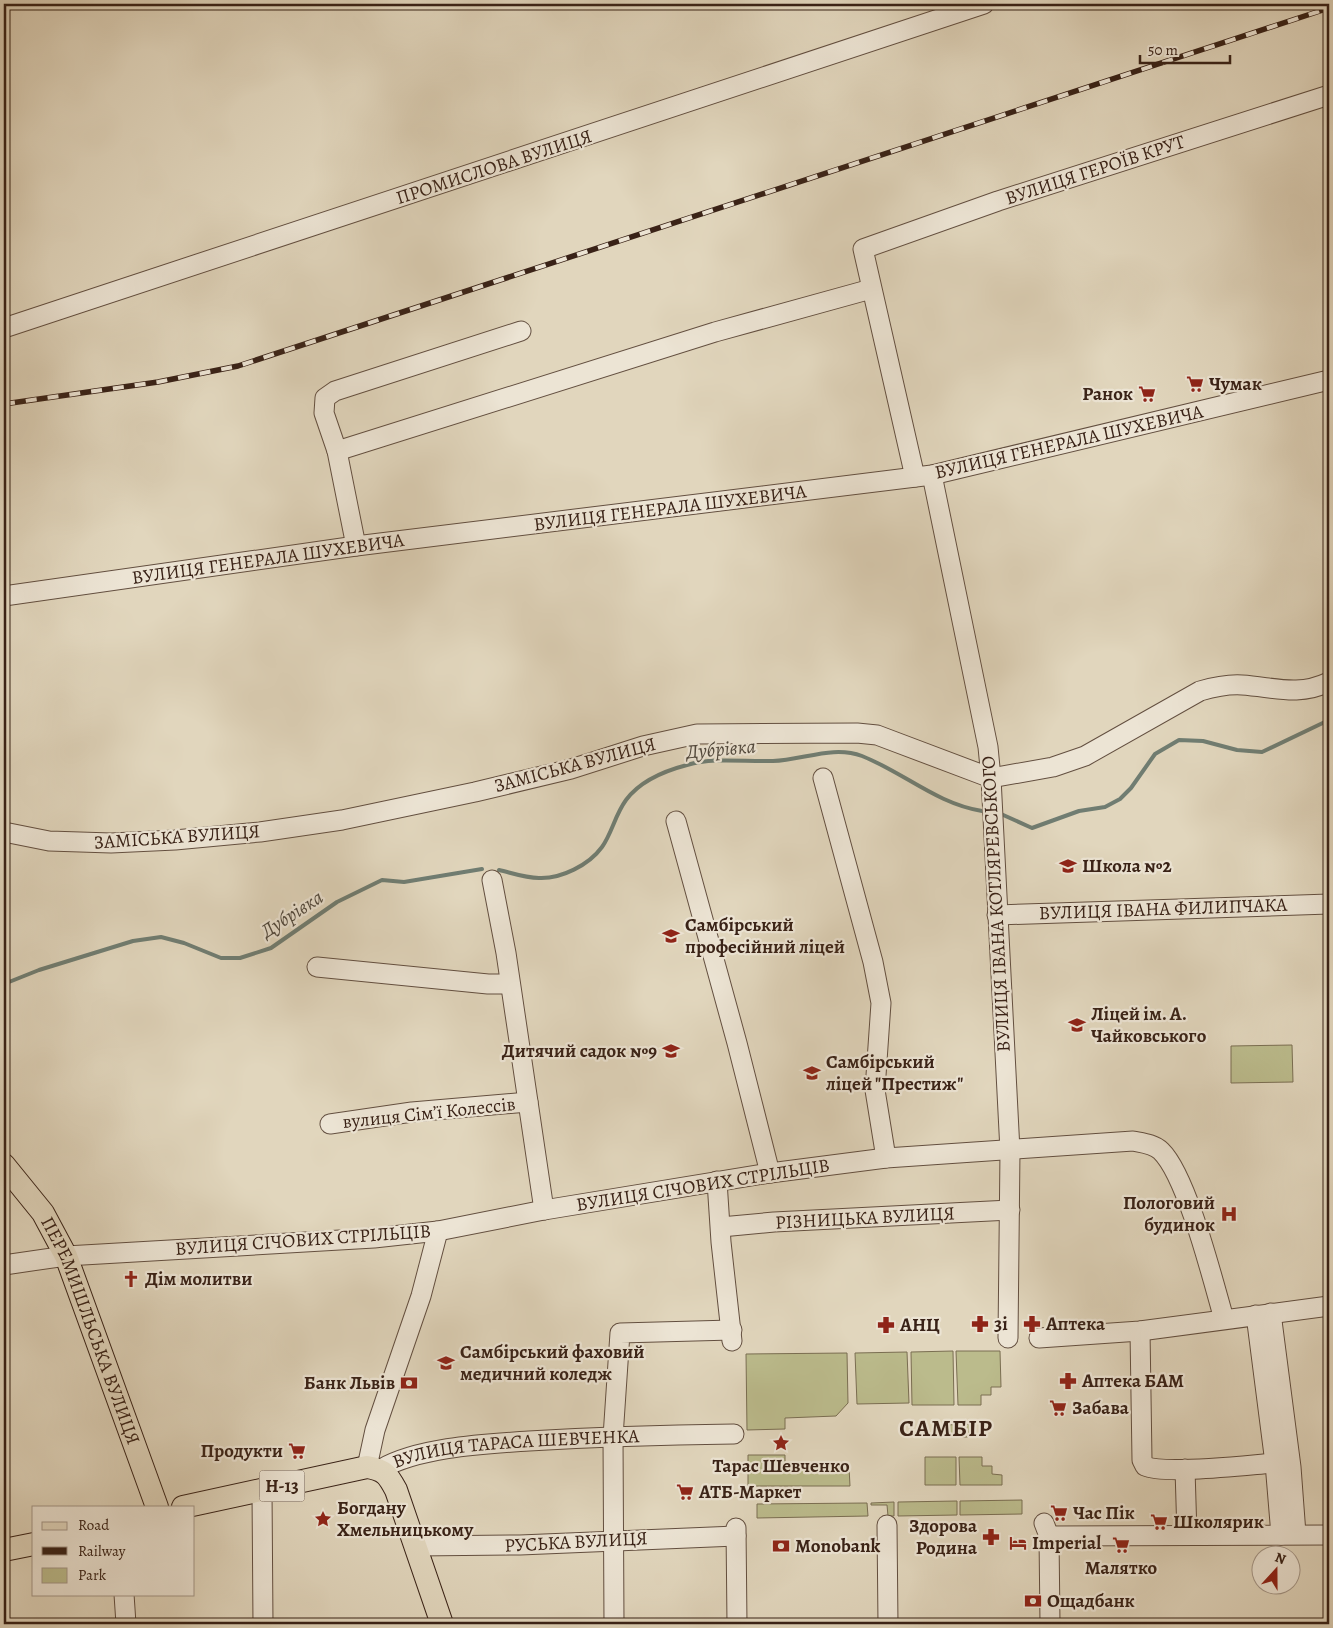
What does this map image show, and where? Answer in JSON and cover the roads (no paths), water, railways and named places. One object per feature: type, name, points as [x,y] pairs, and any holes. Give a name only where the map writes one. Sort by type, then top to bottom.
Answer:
[{"type":"main road","name":"ПЕРЕМИШЛЬСЬКА ВУЛИЦЯ","points":[[4,1165],[43,1214],[66,1256],[157,1506]]},
{"type":"main road","name":"ВУЛИЦЯ ТАРАСА ШЕВЧЕНКА","points":[[188,1506],[374,1468]]},
{"type":"main road","points":[[374,1468],[390,1478],[396,1490],[417,1546],[442,1624]]},
{"type":"main road","points":[[4,1550],[32,1544]]},
{"type":"street","name":"ПРОМИСЛОВА ВУЛИЦЯ","points":[[4,328],[984,4]]},
{"type":"street","name":"ВУЛИЦЯ ГЕРОЇВ КРУТ","points":[[863,249],[998,201],[1329,95]]},
{"type":"street","name":"ВУЛИЦЯ ІВАНА КОТЛЯРЕВСЬКОГО","points":[[863,249],[871,289],[923,476],[988,747],[1010,1151],[1008,1338]]},
{"type":"street","points":[[337,451],[705,335],[871,289]]},
{"type":"street","points":[[356,546],[337,451],[324,413],[326,398],[329,394],[521,331]]},
{"type":"street","name":"ВУЛИЦЯ ГЕНЕРАЛА ШУХЕВИЧА","points":[[4,596],[356,546],[923,476],[1329,380]]},
{"type":"street","points":[[991,778],[1053,767],[1085,756],[1200,690],[1221,685],[1243,685],[1283,691],[1300,691],[1329,682]]},
{"type":"street","name":"ЗАМІСЬКА ВУЛИЦЯ","points":[[4,832],[49,841],[111,843],[175,840],[260,832],[342,820],[475,792],[572,769],[643,746],[697,734],[857,733],[877,735],[991,778]]},
{"type":"street","points":[[823,778],[873,962],[881,1003],[875,1090],[886,1158]]},
{"type":"street","points":[[676,821],[738,1043],[770,1173]]},
{"type":"street","points":[[492,880],[510,984],[544,1210]]},
{"type":"street","name":"ВУЛИЦЯ ІВАНА ФИЛИПЧАКА","points":[[997,915],[1329,904]]},
{"type":"street","points":[[317,967],[488,984],[510,984]]},
{"type":"street","name":"вулиця Сімʼї Колессів","points":[[330,1124],[412,1112],[528,1102]]},
{"type":"street","name":"ВУЛИЦЯ СІЧОВИХ СТРІЛЬЦІВ","points":[[4,1265],[66,1256],[374,1238],[438,1230],[717,1181],[886,1158],[1010,1151],[1133,1141],[1147,1144],[1160,1150],[1170,1161],[1191,1212],[1224,1319]]},
{"type":"street","points":[[614,1624],[613,1437],[620,1333],[732,1336],[717,1181]]},
{"type":"street","name":"РІЗНИЦЬКА ВУЛИЦЯ","points":[[721,1228],[774,1222],[1010,1210]]},
{"type":"street","points":[[374,1468],[375,1430],[421,1296],[438,1230]]},
{"type":"street","points":[[1039,1338],[1140,1331],[1329,1306]]},
{"type":"street","points":[[1264,1314],[1275,1463],[1288,1535]]},
{"type":"street","points":[[1264,1314],[1290,1467],[1288,1535]]},
{"type":"street","points":[[1140,1331],[1142,1460],[1145,1466],[1152,1469],[1185,1469],[1275,1463]]},
{"type":"street","name":"ВУЛИЦЯ ТАРАСА ШЕВЧЕНКА","points":[[374,1468],[395,1461],[471,1445],[613,1437],[734,1434]]},
{"type":"street","points":[[1185,1469],[1187,1535]]},
{"type":"street","points":[[262,1491],[263,1624]]},
{"type":"street","points":[[887,1526],[888,1624]]},
{"type":"street","points":[[1050,1624],[1047,1530],[1187,1535],[1329,1535]]},
{"type":"street","name":"РУСЬКА ВУЛИЦЯ","points":[[417,1546],[520,1545],[736,1532],[737,1624]]},
{"type":"street","points":[[124,1596],[126,1624]]},
{"type":"waterway","name":"Дубрівка","points":[[1001,814],[1032,828],[1079,811],[1105,807],[1120,799],[1131,788],[1155,754],[1179,740],[1203,741],[1237,750],[1262,752],[1329,720]]},
{"type":"waterway","name":"Дубрівка","points":[[499,870],[539,878],[556,876],[574,870],[590,860],[602,847],[622,806],[638,787],[670,770],[708,761],[773,761],[829,752],[851,753],[877,763],[950,802],[982,811]]},
{"type":"waterway","name":"Дубрівка","points":[[4,984],[39,970],[133,941],[161,937],[184,943],[221,958],[240,958],[271,948],[337,902],[382,880],[404,882],[482,869]]},
{"type":"railway","points":[[4,404],[158,382],[238,366],[1329,8]]},
{"type":"place","name":"Чумак","points":[[1195,384]]},
{"type":"place","name":"Ранок","points":[[1147,394]]},
{"type":"place","name":"Школа №2","points":[[1068,866]]},
{"type":"place","name":"Самбірський професійний ліцей","points":[[671,936]]},
{"type":"place","name":"Ліцей ім. А. Чайковського","points":[[1077,1025]]},
{"type":"place","name":"Дитячий садок №9","points":[[671,1051]]},
{"type":"place","name":"Самбірський ліцей \"Престиж\"","points":[[812,1073]]},
{"type":"place","name":"Пологовий будинок","points":[[1229,1214]]},
{"type":"place","name":"Дім молитви","points":[[131,1279]]},
{"type":"place","name":"3і","points":[[980,1324]]},
{"type":"place","name":"Аптека","points":[[1032,1324]]},
{"type":"place","name":"АНЦ","points":[[886,1325]]},
{"type":"place","name":"Самбірський фаховий медичний коледж","points":[[446,1363]]},
{"type":"place","name":"Аптека БАМ","points":[[1068,1381]]},
{"type":"place","name":"Банк Львів","points":[[409,1383]]},
{"type":"place","name":"Забава","points":[[1058,1408]]},
{"type":"place","name":"Тарас Шевченко","points":[[781,1443]]},
{"type":"place","name":"Продукти","points":[[297,1451]]},
{"type":"place","name":"АТБ-Маркет","points":[[685,1492]]},
{"type":"place","name":"Час Пік","points":[[1059,1513]]},
{"type":"place","name":"Богдану Хмельницькому","points":[[323,1519]]},
{"type":"place","name":"Школярик","points":[[1159,1522]]},
{"type":"place","name":"Здорова Родина","points":[[991,1537]]},
{"type":"place","name":"Imperial","points":[[1018,1543]]},
{"type":"place","name":"Малятко","points":[[1121,1545]]},
{"type":"place","name":"Monobank","points":[[781,1546]]},
{"type":"place","name":"Ощадбанк","points":[[1033,1601]]},
{"type":"district","name":"САМБІР","points":[[946,1428]]}]
